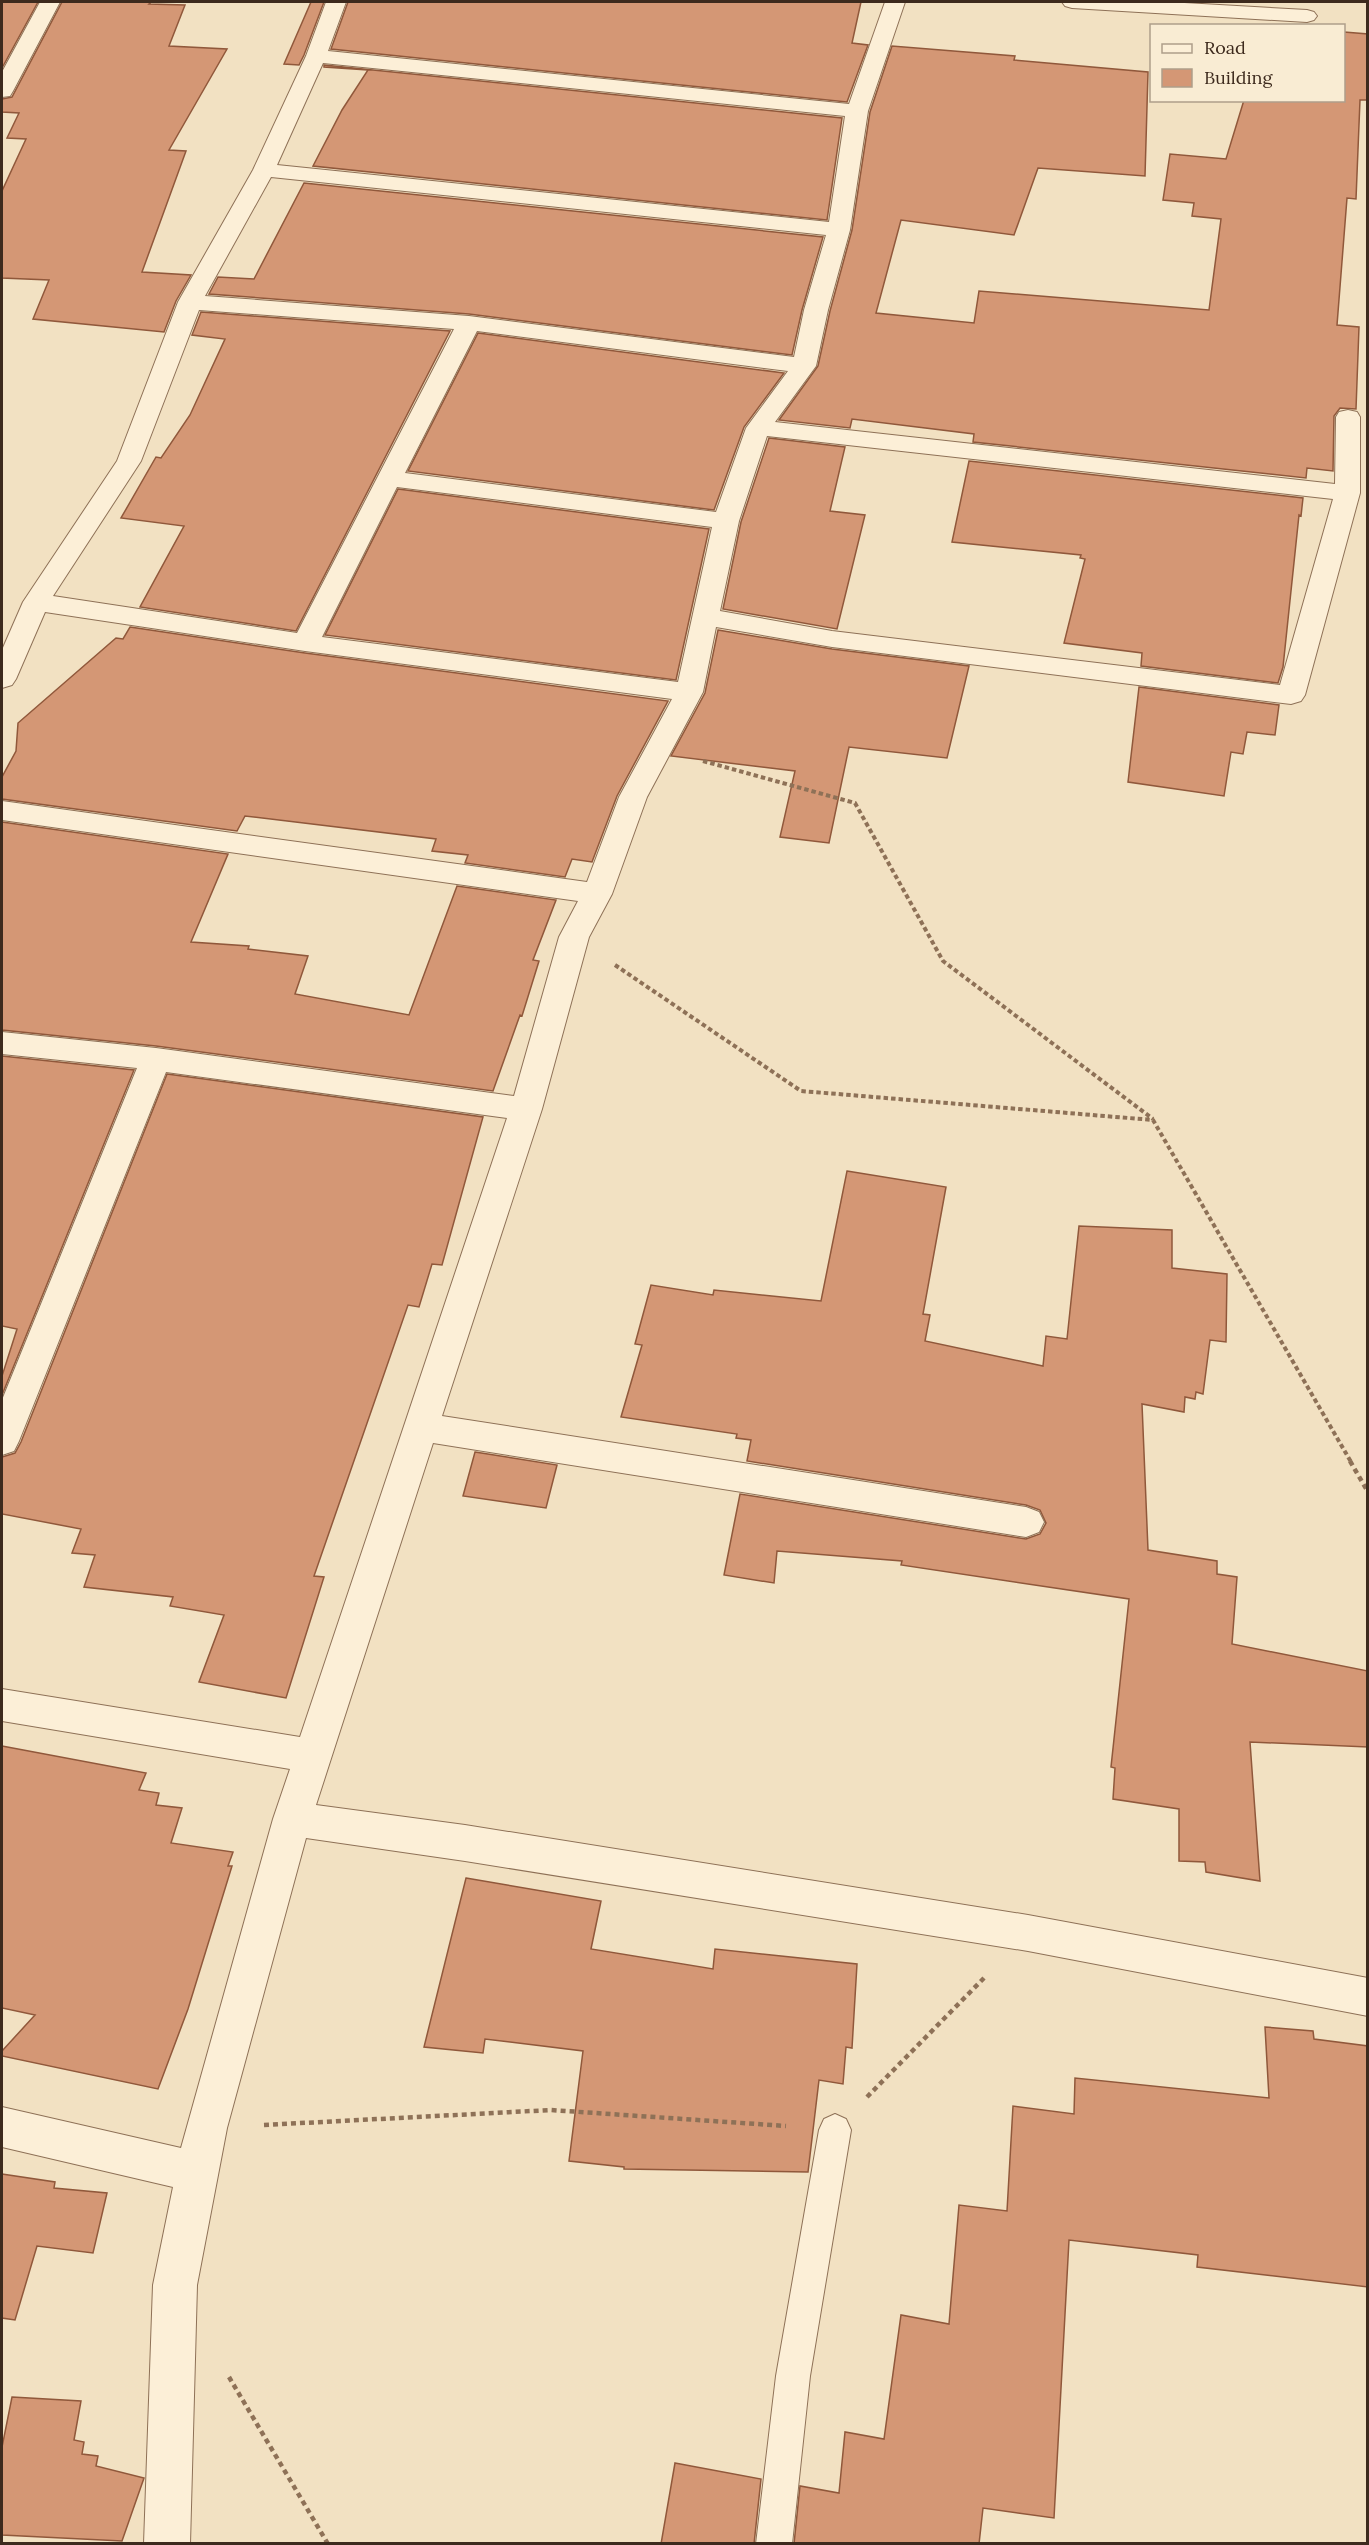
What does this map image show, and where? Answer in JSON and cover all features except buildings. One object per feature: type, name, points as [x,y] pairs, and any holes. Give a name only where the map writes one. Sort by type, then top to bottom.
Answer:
[{"type":"street","points":[[2,91],[50,2]]},
{"type":"street","points":[[2,679],[36,602],[129,461],[190,302],[264,170],[316,56],[336,2]]},
{"type":"street","points":[[167,2544],[175,2285],[206,2128],[292,1820],[526,1109],[574,937],[597,894],[633,797],[689,692],[726,521],[758,428],[804,366],[816,310],[839,230],[857,111],[895,2]]},
{"type":"street","points":[[1072,2],[1307,16]]},
{"type":"street","points":[[316,56],[857,111]]},
{"type":"street","points":[[264,170],[839,230]]},
{"type":"street","points":[[190,302],[469,323],[804,366]]},
{"type":"street","points":[[305,643],[469,323]]},
{"type":"street","points":[[705,617],[843,640],[1291,694],[1347,493],[1348,417]]},
{"type":"street","points":[[758,428],[1347,493]]},
{"type":"street","points":[[390,479],[726,521]]},
{"type":"street","points":[[36,602],[305,643],[689,692]]},
{"type":"street","points":[[2,810],[597,894]]},
{"type":"street","points":[[2,1043],[156,1059],[526,1109]]},
{"type":"street","points":[[2,1441],[156,1059]]},
{"type":"street","points":[[423,1427],[1026,1522]]},
{"type":"street","points":[[2,1705],[313,1756]]},
{"type":"street","points":[[292,1820],[465,1843],[1028,1933],[1368,1997]]},
{"type":"street","points":[[2,2127],[196,2172]]},
{"type":"lane","points":[[774,2544],[793,2376],[836,2130]]},
{"type":"path","points":[[695,758],[855,802],[943,961],[1154,1120],[1368,1492]]},
{"type":"path","points":[[574,937],[801,1090],[1154,1120]]},
{"type":"path","points":[[206,2128],[551,2110],[836,2130],[1028,1933]]},
{"type":"path","points":[[228,2374],[328,2544]]}]
